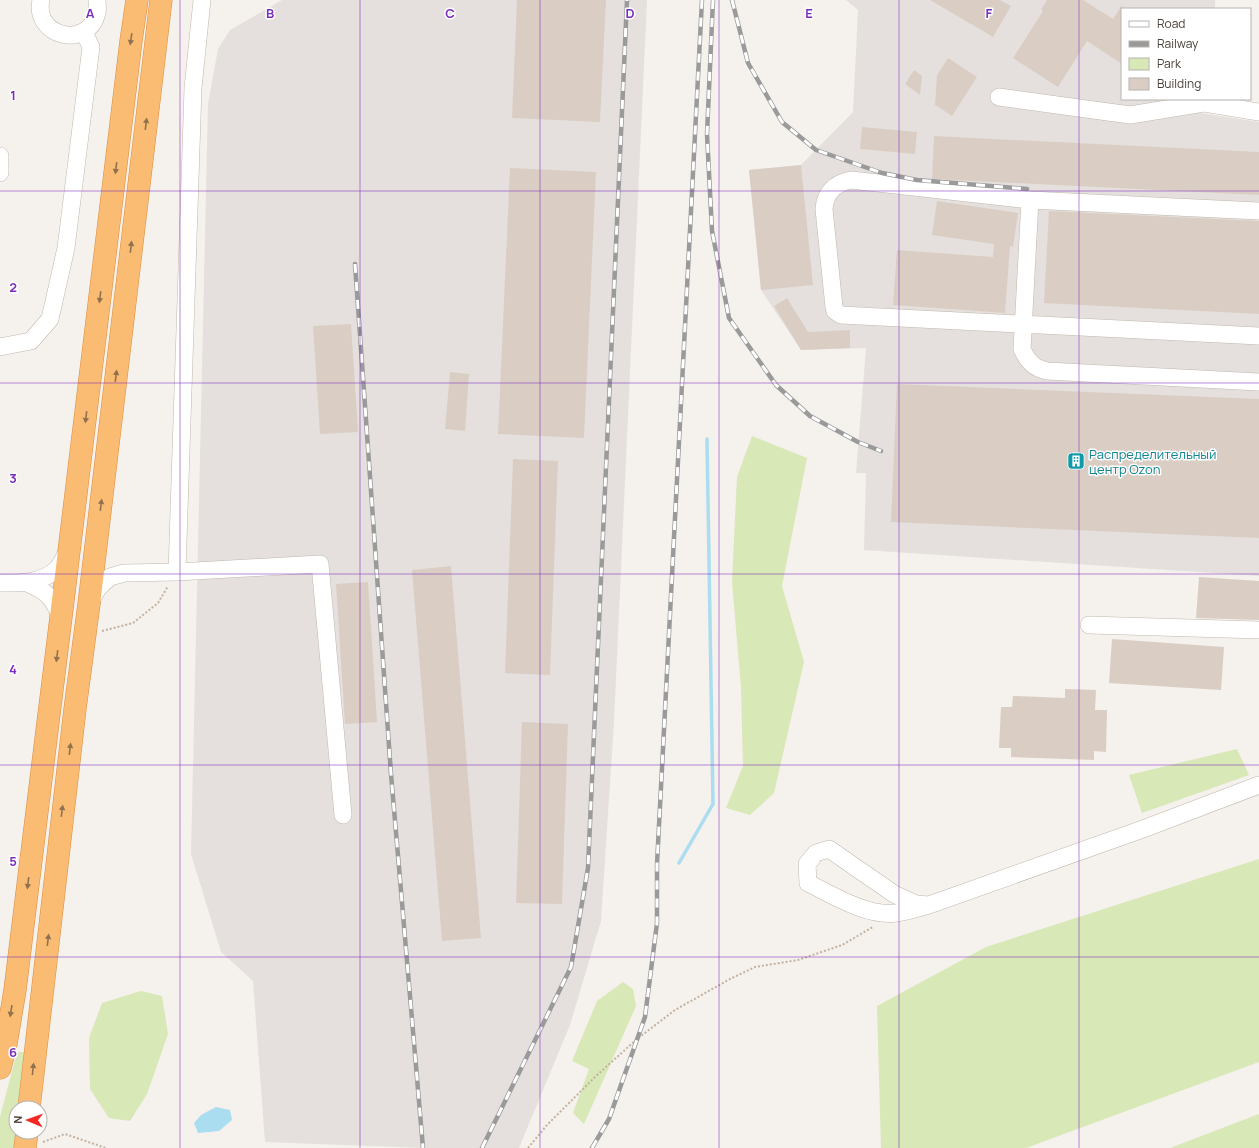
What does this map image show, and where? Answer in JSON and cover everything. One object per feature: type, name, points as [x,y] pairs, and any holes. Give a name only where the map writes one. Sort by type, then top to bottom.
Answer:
[{"type":"highway","points":[[0,1068],[6,1044],[14,990],[62,617],[137,0]]},
{"type":"highway","points":[[30,1100],[66,779],[89,604],[161,0]]},
{"type":"street","points":[[41,0],[41,16],[46,25],[54,32],[63,35],[73,35],[84,32],[92,24],[97,12],[97,0]]},
{"type":"street","points":[[177,572],[194,88],[202,0]]},
{"type":"street","points":[[0,347],[31,341],[50,319],[66,248],[91,47],[84,32]]},
{"type":"street","points":[[999,97],[1130,115],[1204,103],[1259,112]]},
{"type":"street","points":[[0,156],[0,174]]},
{"type":"street","points":[[1259,211],[1030,200],[851,180],[845,181],[833,188],[826,198],[824,209],[834,307],[838,313],[845,315],[1259,336]]},
{"type":"street","points":[[1030,200],[1022,349],[1030,363],[1038,369],[1047,371],[1259,382]]},
{"type":"street","points":[[96,544],[102,560],[110,568],[124,573]]},
{"type":"street","points":[[0,583],[27,583],[43,578],[57,569],[70,548]]},
{"type":"street","points":[[89,604],[98,588],[110,577],[124,573],[177,572],[320,564],[343,815]]},
{"type":"street","points":[[27,583],[41,589],[53,600],[62,617]]},
{"type":"street","points":[[1089,625],[1259,630]]},
{"type":"street","points":[[929,905],[916,904],[894,894],[829,849],[816,853],[807,864],[808,883],[857,906],[876,912],[895,914],[929,905],[1143,829],[1259,785]]},
{"type":"path","points":[[97,632],[133,622],[158,603],[177,572]]},
{"type":"path","points":[[528,1148],[547,1125],[596,1076],[637,1039],[675,1010],[755,966],[798,960],[842,945],[895,914]]},
{"type":"path","points":[[31,1141],[64,1134],[106,1148]]},
{"type":"shaded area","points":[[282,0],[647,0],[614,722],[601,921],[570,1025],[519,1148],[423,1148],[265,1142],[253,981],[221,952],[191,854],[208,104],[218,49],[230,30]]},
{"type":"shaded area","points":[[846,0],[1215,0],[1215,8],[1121,8],[1121,100],[1205,100],[1200,113],[1259,122],[1259,576],[864,550],[866,473],[856,473],[866,348],[801,350],[761,290],[749,170],[801,165],[853,112],[858,10]]},
{"type":"green space","points":[[752,436],[807,458],[782,586],[804,662],[774,793],[750,815],[726,808],[743,766],[741,687],[732,582],[737,477]]},
{"type":"green space","points":[[1237,749],[1249,775],[1142,813],[1129,775]]},
{"type":"green space","points":[[1259,859],[1259,1062],[1026,1148],[881,1148],[877,1006],[986,947]]},
{"type":"green space","points":[[623,982],[633,989],[636,1006],[584,1124],[573,1113],[589,1069],[572,1061],[597,1001]]},
{"type":"green space","points":[[141,991],[162,996],[168,1034],[147,1094],[130,1121],[109,1118],[90,1089],[89,1038],[102,1003]]},
{"type":"green space","points":[[17,1052],[27,1052],[21,1100],[8,1100],[8,1140],[15,1140],[15,1148],[0,1148],[0,1117]]},
{"type":"green space","points":[[1259,1114],[1259,1148],[1170,1148]]},
{"type":"water","points":[[216,1107],[230,1110],[232,1120],[219,1131],[198,1133],[194,1123],[201,1115]]},
{"type":"building","points":[[517,0],[606,0],[600,122],[512,118]]},
{"type":"building","points":[[930,0],[1000,0],[1011,6],[993,37]]},
{"type":"building","points":[[1047,0],[1083,0],[1113,19],[1122,5],[1121,63],[1087,41],[1058,87],[1013,58],[1043,11],[1041,9]]},
{"type":"building","points":[[948,58],[977,77],[952,116],[935,105],[937,75]]},
{"type":"building","points":[[914,70],[922,76],[920,95],[905,84]]},
{"type":"building","points":[[862,127],[917,132],[915,154],[860,149]]},
{"type":"building","points":[[934,136],[1259,152],[1259,195],[932,179]]},
{"type":"building","points":[[801,165],[813,285],[761,290],[749,170]]},
{"type":"building","points":[[510,168],[596,172],[584,438],[498,434]]},
{"type":"building","points":[[937,201],[1018,213],[1013,247],[1010,246],[1005,313],[893,305],[897,250],[993,257],[994,244],[932,235]]},
{"type":"building","points":[[1049,211],[1259,221],[1259,314],[1044,303]]},
{"type":"building","points":[[787,298],[808,332],[850,330],[850,348],[801,350],[774,306]]},
{"type":"building","points":[[351,324],[358,432],[320,434],[313,326]]},
{"type":"building","points":[[450,372],[469,374],[465,431],[445,429]]},
{"type":"building","name":"Распределительный центр Ozon","points":[[897,384],[1259,399],[1259,538],[891,522]]},
{"type":"building","points":[[513,459],[558,461],[550,675],[505,673]]},
{"type":"building","points":[[451,566],[481,938],[442,941],[412,570]]},
{"type":"building","points":[[1199,577],[1259,581],[1259,620],[1196,618]]},
{"type":"building","points":[[368,582],[377,722],[345,724],[336,584]]},
{"type":"building","points":[[1112,639],[1224,647],[1221,690],[1109,683]]},
{"type":"building","points":[[1065,689],[1096,690],[1095,710],[1107,710],[1106,752],[1094,751],[1094,760],[1011,757],[1011,748],[999,748],[1001,707],[1012,707],[1013,696],[1065,698]]},
{"type":"building","points":[[522,722],[568,724],[562,904],[516,903]]},
{"type":"waterway","points":[[679,863],[713,804],[707,439]]},
{"type":"railway","points":[[482,1148],[571,967],[588,868],[627,0]]},
{"type":"railway","points":[[592,1148],[609,1119],[645,1017],[657,923],[657,864],[702,0]]},
{"type":"railway","points":[[713,0],[707,134],[712,231],[729,318],[776,385],[810,416],[858,442],[881,451]]},
{"type":"railway","points":[[732,0],[748,63],[782,122],[816,150],[882,173],[917,180],[1027,189]]},
{"type":"railway","points":[[355,264],[391,774],[423,1148]]},
{"type":"place","name":"Распределительный центр Ozon","points":[[1076,461]]}]
